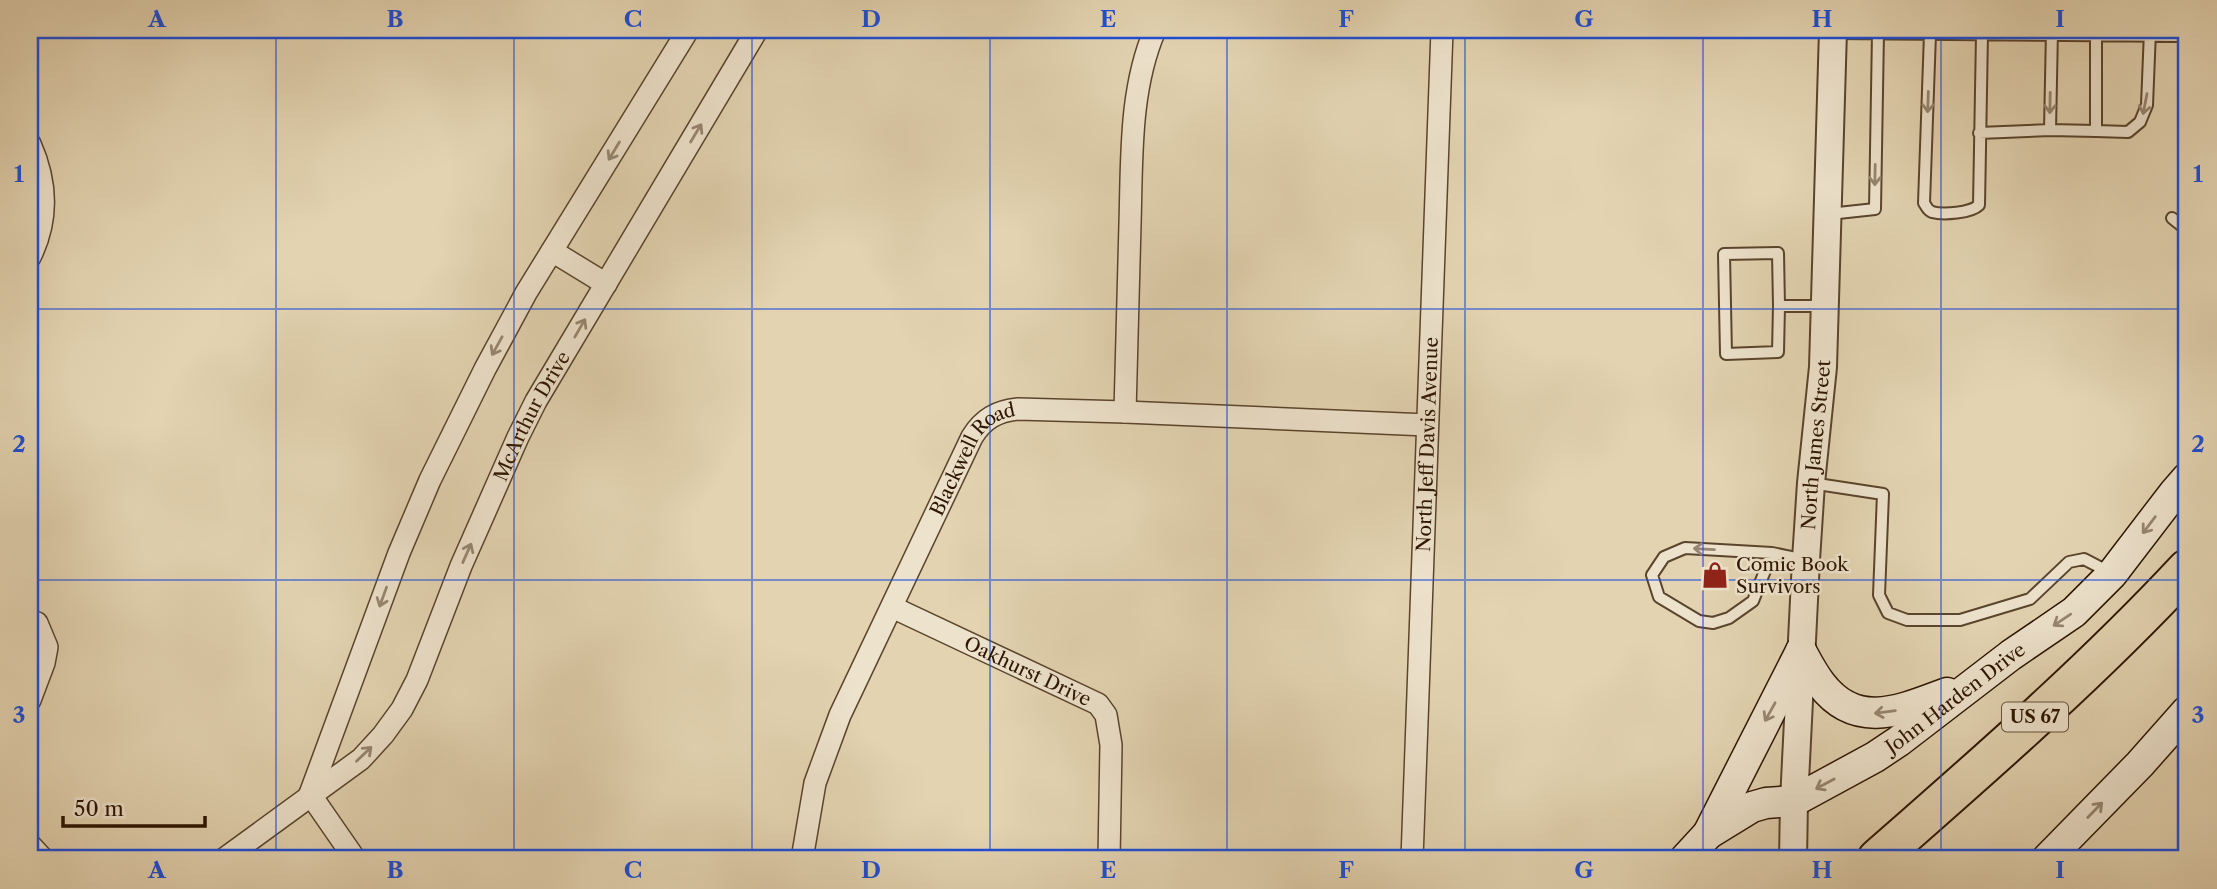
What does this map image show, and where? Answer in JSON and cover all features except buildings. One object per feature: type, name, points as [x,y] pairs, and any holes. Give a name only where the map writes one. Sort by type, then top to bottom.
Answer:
[{"type":"highway","name":"US 67","points":[[1877,859],[1989,761],[2146,613],[2187,569]]},
{"type":"highway","name":"US 67","points":[[1916,859],[2187,598]]},
{"type":"main road","name":"John Harden Drive","points":[[1685,859],[1708,834],[1752,807],[1794,801],[1883,752],[1973,683],[2074,612],[2112,574],[2187,478]]},
{"type":"main road","points":[[1801,651],[1821,684],[1840,703],[1859,712],[1904,709],[1973,683]]},
{"type":"main road","points":[[1708,834],[1801,651]]},
{"type":"main road","points":[[2047,859],[2140,764],[2187,711]]},
{"type":"street","points":[[355,859],[310,794],[399,553],[430,480],[485,369],[552,251],[688,30]]},
{"type":"street","name":"McArthur Drive","points":[[223,859],[360,759],[383,735],[402,709],[417,680],[461,566],[536,401],[757,30]]},
{"type":"street","points":[[1125,412],[1136,96],[1146,51],[1155,30]]},
{"type":"street","name":"North Jeff Davis Avenue","points":[[1412,859],[1442,30]]},
{"type":"street","name":"North James Street","points":[[1793,850],[1805,560],[1818,426],[1825,306],[1833,31]]},
{"type":"street","points":[[30,144],[39,163],[45,196],[43,220],[30,257]]},
{"type":"street","points":[[552,251],[606,284]]},
{"type":"street","name":"Blackwell Road","points":[[802,859],[815,783],[840,715],[972,437],[981,424],[1005,410],[1018,409],[1427,425]]},
{"type":"street","name":"Oakhurst Drive","points":[[892,607],[1098,704],[1106,715],[1111,745],[1109,859]]},
{"type":"street","points":[[30,620],[37,623],[47,647],[30,700]]},
{"type":"street","points":[[30,845],[43,859]]},
{"type":"lane","points":[[1833,31],[1930,34],[2150,33],[2187,36]]},
{"type":"lane","points":[[2050,130],[2052,32]]},
{"type":"lane","points":[[1828,214],[1875,209],[1878,33]]},
{"type":"lane","points":[[2096,33],[2096,131]]},
{"type":"lane","points":[[1979,133],[2050,130],[2128,132],[2140,122],[2147,105],[2150,33]]},
{"type":"lane","points":[[1930,34],[1924,203],[1933,212],[1966,212],[1979,205],[1982,34]]},
{"type":"lane","points":[[2172,218],[2187,230]]},
{"type":"lane","points":[[1778,253],[1779,306],[1778,352],[1726,354],[1724,254],[1778,253]]},
{"type":"lane","points":[[1779,306],[1825,306]]},
{"type":"lane","points":[[1811,483],[1883,494],[1880,595],[1888,613],[1907,620],[1960,620],[2030,599],[2069,562],[2084,559],[2112,574]]},
{"type":"lane","points":[[1772,553],[1753,601],[1742,611],[1713,623],[1699,621],[1659,597],[1654,586],[1652,575],[1664,557],[1685,548],[1772,553],[1805,560]]},
{"type":"place","name":"Comic Book Survivors","points":[[1715,575]]}]
